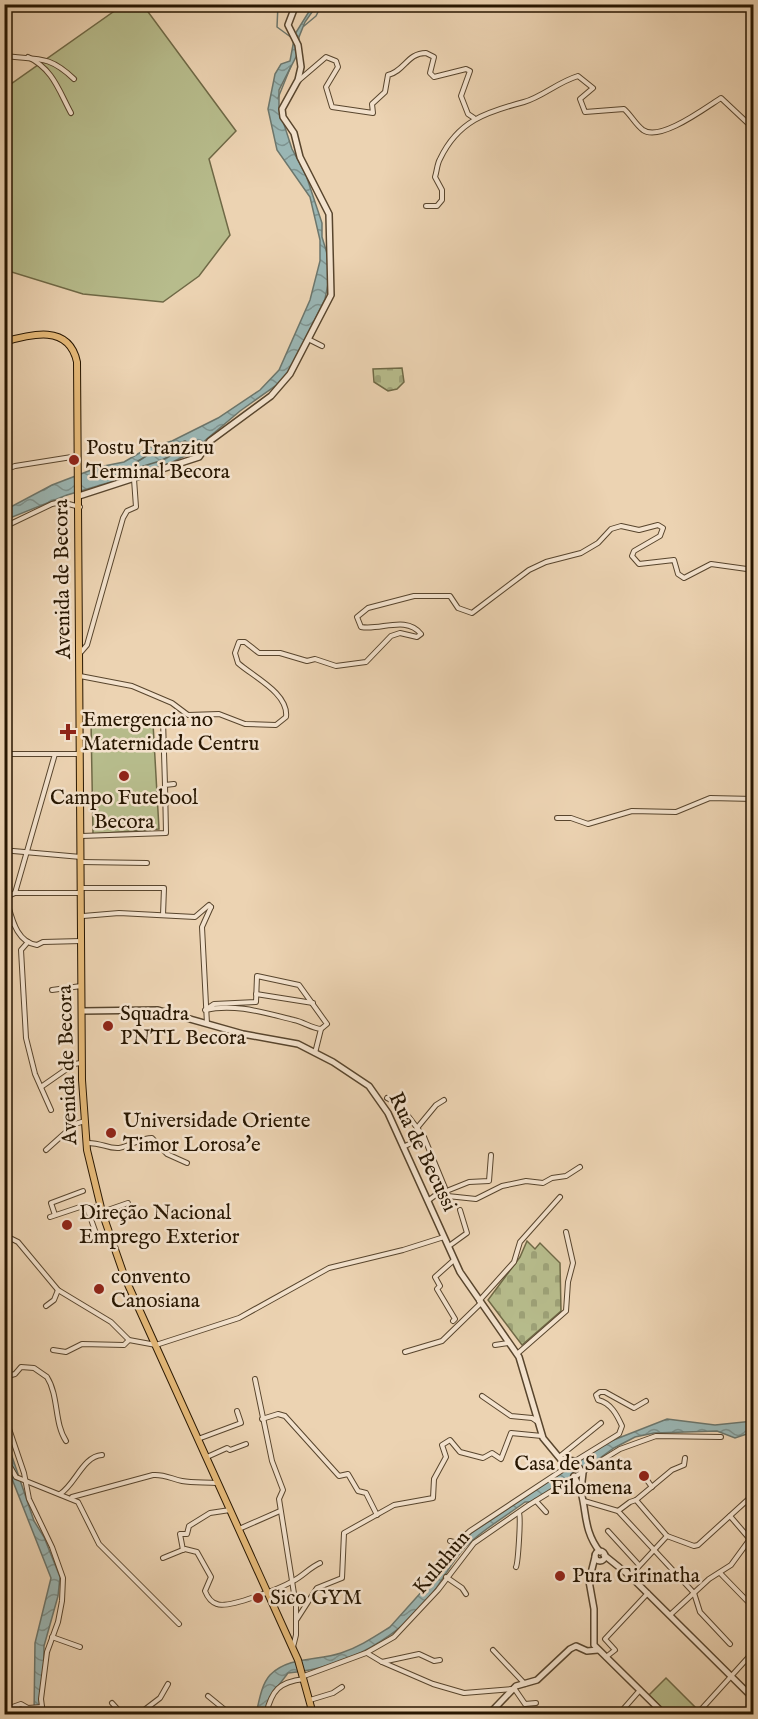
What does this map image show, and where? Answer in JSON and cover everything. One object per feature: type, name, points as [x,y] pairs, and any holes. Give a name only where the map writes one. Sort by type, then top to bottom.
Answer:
[{"type":"main road","name":"Avenida de Becora","points":[[4,342],[46,333],[63,340],[74,352],[79,383],[82,1062],[86,1143],[102,1210],[125,1278],[304,1676]]},
{"type":"main road","points":[[304,1676],[313,1714]]},
{"type":"street","points":[[79,494],[134,479],[199,457],[216,436],[271,396],[290,374],[310,340],[331,295],[332,224],[325,204],[300,157],[294,134],[283,117],[285,102],[297,82],[301,67],[300,56],[288,25],[296,4]]},
{"type":"street","points":[[297,82],[326,57],[336,61],[338,67],[326,87],[332,106],[373,113],[372,104],[384,92],[388,75],[397,73],[411,57],[426,53],[434,57],[430,73],[434,77],[466,69],[470,71],[461,96],[468,114],[475,118]]},
{"type":"street","points":[[4,56],[36,56],[57,65],[74,80]]},
{"type":"street","points":[[28,57],[52,75],[71,114]]},
{"type":"street","points":[[426,206],[437,206],[442,200],[442,190],[435,177],[440,158],[459,130],[475,118],[525,102],[558,83],[578,76],[593,88],[580,99],[585,112],[624,109],[642,129],[651,134],[672,127],[721,98],[753,129]]},
{"type":"street","points":[[310,340],[321,346]]},
{"type":"street","points":[[4,470],[15,466],[79,459]]},
{"type":"street","points":[[81,651],[87,645],[123,518],[127,511],[136,507],[134,479]]},
{"type":"street","points":[[4,527],[52,504],[61,502],[80,507]]},
{"type":"street","points":[[80,675],[132,686],[172,703],[189,715],[219,714],[245,724],[276,725],[286,717],[284,707],[265,681],[238,663],[236,653],[238,642],[245,642],[259,653],[280,653],[300,660],[315,659],[336,666],[366,662],[391,636],[400,633],[417,637],[421,634],[414,629],[395,623],[372,628],[361,627],[357,617],[363,610],[414,597],[446,596],[452,598],[458,608],[472,613],[529,570],[546,562],[581,553],[598,543],[611,529],[621,526],[639,530],[658,525],[663,528],[658,538],[634,551],[632,556],[639,564],[650,565],[674,560],[678,574],[684,578],[711,564],[753,570]]},
{"type":"street","points":[[81,836],[166,834],[163,720],[142,717]]},
{"type":"street","points":[[4,754],[81,754]]},
{"type":"street","points":[[15,893],[55,754]]},
{"type":"street","points":[[165,785],[174,784]]},
{"type":"street","points":[[557,818],[571,818],[586,824],[632,811],[676,812],[710,798],[753,799]]},
{"type":"street","points":[[13,851],[81,859],[147,863]]},
{"type":"street","points":[[81,941],[43,942],[37,945],[28,942],[13,923],[5,895],[164,888],[164,915]]},
{"type":"street","points":[[83,916],[119,913],[195,917],[209,905],[211,907],[202,927],[207,1024]]},
{"type":"street","points":[[4,929],[13,923]]},
{"type":"street","points":[[28,942],[21,950],[26,1038],[35,1074],[51,1110]]},
{"type":"street","points":[[205,1010],[214,1004],[256,1002],[256,976],[299,985],[328,1022],[321,1029],[315,1053],[322,1032],[321,1029]]},
{"type":"street","points":[[52,990],[82,986]]},
{"type":"street","points":[[256,994],[313,1003]]},
{"type":"street","points":[[205,1010],[223,1006],[239,1007],[321,1029]]},
{"type":"street","name":"Rua de Becussi","points":[[82,1011],[158,1010],[207,1024],[298,1044],[341,1068],[376,1094],[388,1113],[429,1200],[454,1260],[480,1303],[516,1354],[542,1436],[567,1466]]},
{"type":"street","points":[[41,1087],[74,1064],[82,1062]]},
{"type":"street","points":[[387,1098],[396,1102],[424,1137],[445,1187],[443,1192]]},
{"type":"street","points":[[417,1128],[436,1105],[444,1100]]},
{"type":"street","points":[[46,1150],[75,1124],[85,1121]]},
{"type":"street","points":[[403,1147],[424,1137]]},
{"type":"street","points":[[86,1143],[99,1142],[112,1148],[122,1148],[152,1138],[167,1154],[187,1163]]},
{"type":"street","points":[[429,1200],[469,1182],[489,1181],[491,1155]]},
{"type":"street","points":[[438,1196],[476,1199],[502,1186],[526,1181],[543,1183],[552,1178],[566,1176],[580,1167]]},
{"type":"street","points":[[83,1191],[51,1203],[52,1216],[83,1206],[102,1210],[128,1203]]},
{"type":"street","points":[[405,1352],[442,1341],[480,1303],[514,1262],[520,1242],[560,1197]]},
{"type":"street","points":[[87,1207],[98,1239]]},
{"type":"street","points":[[449,1246],[467,1233],[460,1210]]},
{"type":"street","points":[[516,1354],[566,1311],[568,1282],[573,1263],[566,1232]]},
{"type":"street","points":[[4,1234],[18,1242],[58,1290],[111,1322],[129,1340],[156,1345],[239,1318],[329,1268],[444,1237]]},
{"type":"street","points":[[453,1321],[456,1319],[436,1289],[440,1286],[435,1277],[454,1260]]},
{"type":"street","points":[[46,1306],[54,1300],[58,1290]]},
{"type":"street","points":[[53,1350],[66,1352],[82,1344],[124,1345],[129,1340]]},
{"type":"street","points":[[495,1345],[508,1343]]},
{"type":"street","points":[[4,1377],[15,1374],[21,1367],[28,1367],[47,1377],[59,1411],[60,1432],[66,1441]]},
{"type":"street","points":[[255,1379],[272,1461],[283,1490],[279,1499],[280,1511],[293,1581],[297,1619],[292,1648]]},
{"type":"street","points":[[450,1541],[457,1543],[470,1531],[619,1434],[622,1426],[609,1404],[596,1397],[600,1392],[605,1392],[634,1408],[646,1401]]},
{"type":"street","points":[[482,1396],[511,1416],[532,1418],[538,1423]]},
{"type":"street","points":[[198,1439],[241,1423],[237,1411]]},
{"type":"street","points":[[4,1414],[35,1515],[52,1547],[63,1578],[62,1601],[47,1652],[42,1714]]},
{"type":"street","points":[[262,1419],[278,1414],[285,1416],[339,1476],[348,1474],[358,1491],[366,1493],[377,1515]]},
{"type":"street","points":[[560,1458],[601,1423]]},
{"type":"street","points":[[297,1619],[317,1588],[342,1578],[343,1534],[394,1505],[432,1499],[434,1479],[446,1457],[442,1445],[450,1440],[460,1452],[483,1458],[492,1453],[501,1459],[511,1433],[542,1436]]},
{"type":"street","name":"Kuluhun","points":[[266,1714],[274,1694],[282,1684],[366,1653],[394,1637],[410,1623],[474,1543],[574,1477],[620,1449],[656,1436],[721,1437]]},
{"type":"street","points":[[206,1457],[227,1448],[246,1444]]},
{"type":"street","points":[[60,1494],[69,1489],[88,1461],[102,1455]]},
{"type":"street","points":[[4,1456],[16,1477],[72,1497],[78,1502],[87,1515],[99,1544],[180,1624]]},
{"type":"street","points":[[560,1458],[575,1462],[583,1472],[581,1491]]},
{"type":"street","points":[[618,1511],[636,1500],[676,1467],[684,1465],[685,1458]]},
{"type":"street","points":[[72,1497],[160,1474],[185,1482],[199,1480],[218,1483]]},
{"type":"street","points":[[645,1476],[652,1486]]},
{"type":"street","points":[[574,1477],[584,1501],[585,1523],[600,1556],[611,1561],[630,1576],[753,1699]]},
{"type":"street","points":[[636,1500],[667,1536],[694,1546],[698,1545],[753,1494]]},
{"type":"street","points":[[536,1501],[546,1512]]},
{"type":"street","points":[[584,1501],[618,1511],[694,1593],[702,1615],[730,1644]]},
{"type":"street","points":[[183,1550],[180,1534],[187,1534],[189,1526],[210,1513],[230,1510]]},
{"type":"street","points":[[238,1529],[280,1511]]},
{"type":"street","points":[[516,1567],[519,1558],[516,1544],[521,1527],[519,1513]]},
{"type":"street","points":[[730,1515],[753,1544]]},
{"type":"street","points":[[608,1531],[639,1565]]},
{"type":"street","points":[[630,1576],[667,1536]]},
{"type":"street","points":[[670,1615],[709,1579],[721,1574],[731,1565],[750,1539]]},
{"type":"street","points":[[163,1558],[191,1549],[202,1559],[211,1577],[205,1591],[207,1597],[217,1605],[239,1602],[293,1581],[307,1569],[320,1563]]},
{"type":"street","points":[[600,1556],[591,1570],[590,1581],[594,1610],[594,1642],[598,1650],[664,1714]]},
{"type":"street","points":[[721,1574],[753,1608]]},
{"type":"street","points":[[446,1577],[462,1588],[466,1594]]},
{"type":"street","points":[[606,1657],[615,1650],[605,1639],[648,1593]]},
{"type":"street","points":[[52,1637],[80,1647]]},
{"type":"street","points":[[366,1653],[433,1684],[464,1693],[513,1688],[537,1680],[576,1646],[598,1650]]},
{"type":"street","points":[[493,1650],[525,1684]]},
{"type":"street","points":[[697,1714],[753,1651]]},
{"type":"street","points":[[382,1662],[419,1654],[440,1660]]},
{"type":"street","points":[[139,1714],[160,1698],[168,1684]]},
{"type":"street","points":[[310,1700],[342,1687]]},
{"type":"street","points":[[513,1688],[525,1704],[536,1703]]},
{"type":"street","points":[[489,1714],[513,1688]]},
{"type":"street","points":[[619,1714],[640,1690]]},
{"type":"street","points":[[208,1696],[230,1714]]},
{"type":"street","points":[[112,1703],[122,1714]]},
{"type":"street","points":[[4,1710],[21,1704],[28,1708],[42,1707]]},
{"type":"green space","points":[[123,5],[143,5],[236,131],[209,159],[230,235],[199,276],[163,302],[83,294],[5,270],[4,89]]},
{"type":"green space","points":[[402,368],[404,382],[397,389],[388,391],[374,382],[373,369]]},
{"type":"green space","name":"Campo Futebool Becora","points":[[91,722],[153,723],[159,829],[93,834]]},
{"type":"green space","points":[[527,1241],[535,1249],[540,1243],[560,1263],[561,1311],[522,1345],[488,1300],[520,1257]]},
{"type":"green space","points":[[666,1678],[698,1710],[693,1714],[668,1714],[649,1695]]},
{"type":"water","points":[[313,5],[317,5],[305,22],[299,37],[298,53],[279,90],[279,109],[292,149],[306,175],[322,223],[322,237],[329,260],[329,279],[325,299],[285,379],[240,411],[189,454],[162,467],[67,495],[5,520],[5,510],[52,485],[99,467],[124,462],[148,448],[172,441],[218,418],[260,390],[279,370],[310,300],[320,261],[320,240],[310,197],[277,150],[268,109],[275,74],[281,64],[290,61],[295,34]]},
{"type":"water","points":[[667,1419],[715,1425],[753,1421],[753,1432],[735,1438],[717,1431],[654,1433],[635,1437],[614,1448],[571,1479],[532,1502],[525,1502],[474,1539],[457,1557],[421,1607],[389,1636],[370,1648],[330,1665],[288,1673],[272,1694],[264,1714],[256,1714],[264,1684],[278,1669],[295,1662],[348,1651],[390,1627],[467,1536],[592,1452],[611,1441]]},
{"type":"water","points":[[4,1433],[34,1521],[44,1537],[60,1577],[58,1596],[44,1646],[43,1714],[34,1714],[35,1643],[51,1578],[5,1461]]},
{"type":"waterway","points":[[278,4],[277,27],[292,38]]},
{"type":"waterway","points":[[304,26],[316,16],[322,4]]},
{"type":"waterway","points":[[278,98],[291,66]]},
{"type":"place","name":"Postu Tranzitu Terminal Becora","points":[[74,460]]},
{"type":"place","name":"Emergencia no Maternidade Centru","points":[[68,732]]},
{"type":"place","name":"Campo Futebool Becora","points":[[124,776]]},
{"type":"place","name":"Squadra PNTL Becora","points":[[108,1026]]},
{"type":"place","name":"Universidade Oriente Timor Lorosa'e","points":[[111,1133]]},
{"type":"place","name":"Direção Nacional Emprego Exterior","points":[[67,1225]]},
{"type":"place","name":"convento Canosiana","points":[[99,1289]]},
{"type":"place","name":"Casa de Santa Filomena","points":[[644,1476]]},
{"type":"place","name":"Pura Girinatha","points":[[560,1576]]},
{"type":"place","name":"Sico GYM","points":[[258,1598]]}]
